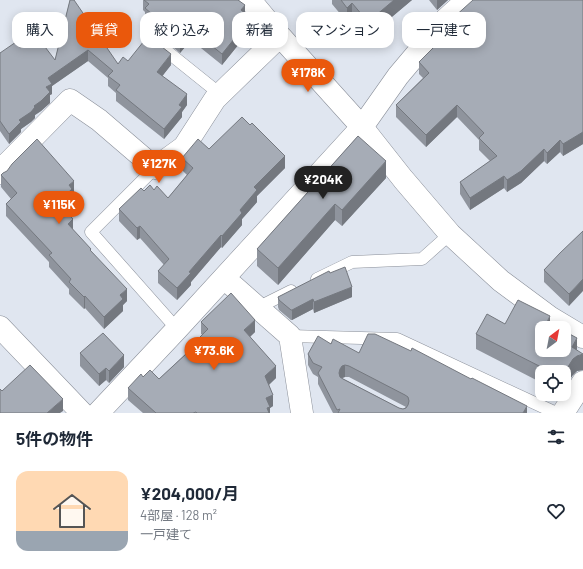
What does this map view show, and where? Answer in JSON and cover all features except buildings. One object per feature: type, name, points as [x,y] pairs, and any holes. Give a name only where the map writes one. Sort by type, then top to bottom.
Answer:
[{"type":"street","points":[[250,0],[260,12]]},
{"type":"street","points":[[98,413],[362,127],[398,76],[446,19],[467,0]]},
{"type":"street","points":[[288,45],[362,127],[403,179],[450,234],[501,281],[551,318],[583,337]]},
{"type":"street","points":[[1,169],[70,100],[98,120],[155,168],[184,147],[215,99],[268,48]]},
{"type":"street","points":[[224,278],[290,336],[302,413]]},
{"type":"street","points":[[0,327],[82,413]]},
{"type":"street","points":[[564,413],[583,382]]},
{"type":"lane","points":[[162,48],[220,94]]},
{"type":"lane","points":[[155,168],[91,232],[176,329]]},
{"type":"lane","points":[[257,308],[352,262],[422,259],[450,234]]},
{"type":"lane","points":[[290,336],[397,339],[556,413]]}]
